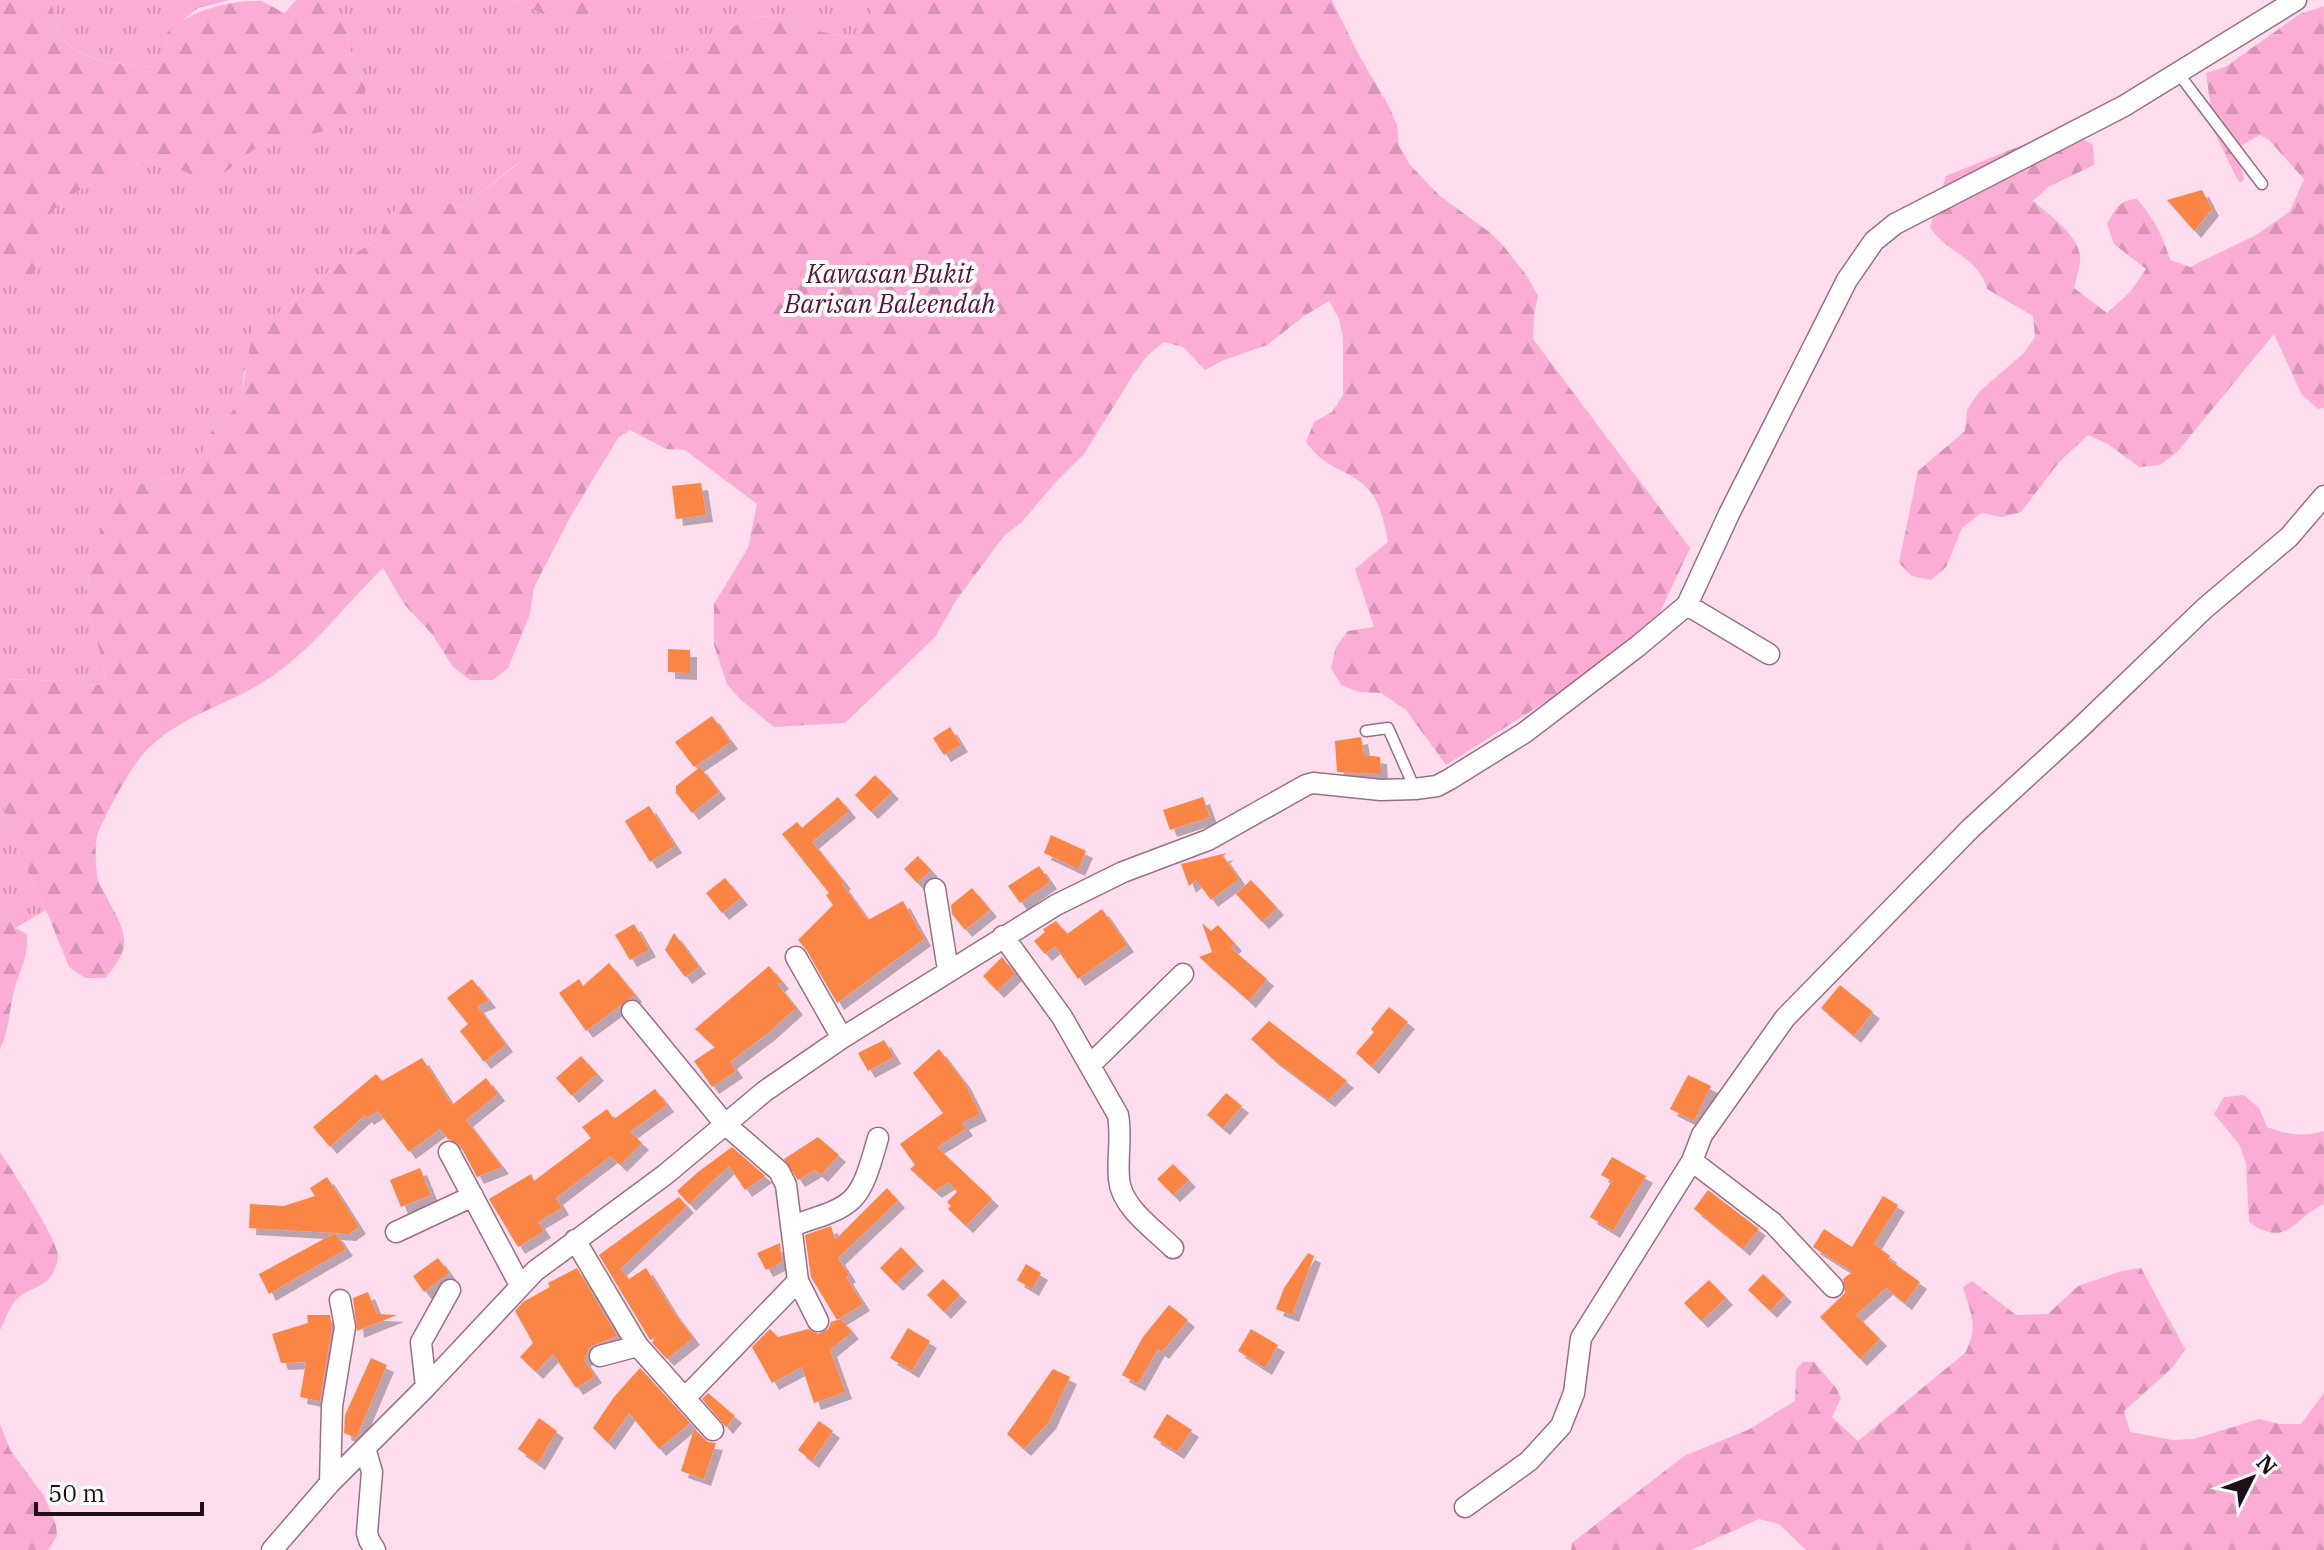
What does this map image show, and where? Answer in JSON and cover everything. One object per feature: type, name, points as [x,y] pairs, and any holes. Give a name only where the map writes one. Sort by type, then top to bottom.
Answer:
[{"type":"street","points":[[272,1550],[330,1483],[426,1387],[520,1285],[575,1240],[666,1174],[765,1091],[842,1038],[1056,905],[1123,872],[1208,840],[1306,785],[1313,783],[1381,790],[1437,786],[1524,733],[1638,646],[1687,605],[1729,514],[1847,280],[1874,241],[1895,224],[2124,106],[2296,0]]},
{"type":"street","points":[[1465,1507],[1529,1461],[1561,1426],[1574,1393],[1581,1338],[1692,1161],[1702,1135],[1785,1018],[1971,828],[2205,608],[2289,537],[2324,496]]},
{"type":"street","points":[[1687,605],[1769,654]]},
{"type":"street","points":[[935,889],[948,970]]},
{"type":"street","points":[[1003,936],[1062,1017],[1118,1115],[1121,1129],[1118,1176],[1124,1198],[1173,1248]]},
{"type":"street","points":[[796,957],[842,1038]]},
{"type":"street","points":[[1090,1065],[1183,974]]},
{"type":"street","points":[[632,1011],[725,1124],[782,1176],[786,1185],[798,1281],[818,1321]]},
{"type":"street","points":[[791,1226],[845,1207],[864,1185],[878,1138]]},
{"type":"street","points":[[449,1152],[520,1285]]},
{"type":"street","points":[[1692,1161],[1773,1223],[1833,1287]]},
{"type":"street","points":[[396,1232],[473,1196]]},
{"type":"street","points":[[575,1240],[638,1346],[713,1430]]},
{"type":"street","points":[[685,1398],[798,1281]]},
{"type":"street","points":[[426,1387],[421,1342],[450,1290]]},
{"type":"street","points":[[330,1483],[332,1406],[345,1327],[340,1300]]},
{"type":"street","points":[[600,1356],[638,1346]]},
{"type":"street","points":[[365,1448],[372,1472],[367,1533],[375,1550]]},
{"type":"lane","points":[[2178,73],[2262,184]]},
{"type":"lane","points":[[1366,731],[1388,728],[1415,789]]},
{"type":"green space","points":[[0,0],[51,0],[60,33],[74,49],[106,62],[151,67],[167,54],[166,34],[185,19],[209,8],[261,1],[285,13],[296,0],[329,0],[347,30],[350,50],[366,89],[360,109],[345,123],[325,131],[259,146],[220,176],[197,177],[179,169],[164,157],[117,172],[83,189],[55,209],[47,220],[39,263],[24,282],[0,273]]},
{"type":"green space","points":[[51,0],[230,0],[198,8],[166,34],[167,54],[152,67],[106,62],[74,49],[60,33]]},
{"type":"green space","points":[[329,0],[514,0],[565,25],[585,18],[607,0],[873,0],[873,15],[857,39],[814,30],[774,16],[751,17],[679,55],[639,66],[463,207],[422,196],[386,220],[379,238],[332,269],[276,315],[244,372],[242,394],[232,412],[215,423],[199,460],[182,474],[136,485],[92,546],[86,601],[106,684],[86,686],[67,681],[0,679],[0,273],[38,264],[44,226],[54,209],[99,180],[164,157],[179,169],[220,176],[259,146],[325,131],[345,123],[366,89],[350,50],[347,30]]},
{"type":"green space","points":[[514,0],[607,0],[585,18],[565,25]]},
{"type":"green space","name":"Kawasan Bukit Barisan Baleendah","points":[[873,0],[1332,0],[1388,105],[1397,125],[1399,145],[1410,165],[1440,196],[1502,244],[1527,276],[1538,296],[1533,339],[1690,548],[1655,623],[1553,697],[1446,765],[1406,710],[1381,693],[1359,692],[1341,685],[1331,668],[1336,647],[1348,631],[1374,627],[1355,569],[1388,542],[1374,496],[1355,478],[1320,457],[1306,442],[1314,422],[1332,412],[1343,395],[1343,339],[1339,319],[1329,301],[1267,345],[1205,370],[1183,347],[1164,342],[1147,356],[1133,375],[1084,454],[1022,522],[1004,536],[957,599],[935,637],[845,723],[774,727],[727,684],[714,645],[714,604],[748,548],[757,504],[685,450],[666,449],[630,430],[618,438],[572,514],[534,587],[530,614],[508,668],[493,680],[470,680],[453,667],[432,634],[404,604],[383,568],[317,637],[274,675],[183,723],[150,747],[121,787],[101,825],[96,843],[98,879],[119,921],[124,939],[120,957],[105,978],[85,978],[69,967],[20,855],[0,795],[0,679],[67,681],[86,686],[106,684],[86,601],[92,546],[121,497],[136,485],[182,474],[199,460],[215,423],[232,412],[242,394],[255,315],[276,315],[332,269],[379,238],[386,220],[401,203],[422,196],[463,207],[515,166],[603,87],[639,66],[679,55],[751,17],[774,16],[814,30],[856,39],[873,15]]},
{"type":"green space","points":[[2324,6],[2324,408],[2318,409],[2302,395],[2274,334],[2177,452],[2160,465],[2139,467],[2108,444],[2088,435],[2059,462],[2021,512],[2002,517],[1981,513],[1962,528],[1946,567],[1931,580],[1912,576],[1899,563],[1918,471],[1965,431],[1967,410],[1979,392],[2024,353],[2035,337],[2033,316],[1987,289],[1977,269],[1936,236],[1930,227],[1946,176],[2064,128],[2093,145],[2094,165],[2048,187],[2033,201],[2061,225],[2078,247],[2080,263],[2074,288],[2107,313],[2130,292],[2146,269],[2114,244],[2107,224],[2122,203],[2137,199],[2157,227],[2170,260],[2190,267],[2258,234],[2290,211],[2304,179],[2269,140],[2260,135],[2242,145],[2240,164],[2244,179],[2241,183],[2237,179],[2214,131],[2206,73],[2225,67],[2300,14]]},
{"type":"green space","points":[[0,795],[20,855],[46,910],[15,928],[5,909],[0,909]]},
{"type":"green space","points":[[0,909],[5,909],[15,928],[27,934],[27,944],[0,1050]]},
{"type":"green space","points":[[2244,1095],[2259,1108],[2267,1127],[2296,1134],[2324,1131],[2324,1204],[2281,1232],[2262,1230],[2249,1222],[2246,1163],[2239,1144],[2214,1114],[2224,1097]]},
{"type":"green space","points":[[0,1152],[42,1219],[58,1255],[50,1278],[15,1301],[0,1330]]},
{"type":"green space","points":[[2141,1268],[2185,1349],[2173,1367],[2124,1411],[2130,1432],[2173,1440],[2194,1439],[2259,1419],[2279,1424],[2301,1424],[2324,1393],[2324,1550],[1806,1550],[1779,1524],[1759,1519],[1691,1550],[1571,1550],[1572,1543],[1684,1456],[1750,1429],[1795,1401],[1796,1370],[1803,1362],[1814,1362],[1836,1388],[1841,1398],[1832,1417],[1858,1441],[1965,1353],[1973,1328],[1963,1287],[1972,1281],[2016,1315],[2048,1314],[2078,1286]]},
{"type":"green space","points":[[0,1424],[10,1450],[44,1496],[56,1525],[57,1536],[48,1550],[0,1550]]},
{"type":"building","points":[[2202,190],[2212,209],[2194,231],[2167,200]]},
{"type":"building","points":[[701,483],[706,515],[676,519],[672,486]]},
{"type":"building","points":[[668,649],[690,650],[690,673],[668,672]]},
{"type":"building","points":[[712,716],[731,742],[694,767],[675,742]]},
{"type":"building","points":[[950,727],[961,745],[944,755],[933,738]]},
{"type":"building","points":[[1361,737],[1364,755],[1380,757],[1381,774],[1337,772],[1335,741]]},
{"type":"building","points":[[700,767],[719,792],[692,813],[676,793],[676,786]]},
{"type":"building","points":[[875,775],[892,792],[871,812],[855,795]]},
{"type":"building","points":[[838,797],[849,811],[812,842],[844,882],[842,884],[868,920],[903,901],[924,939],[837,1003],[798,940],[833,905],[826,895],[829,893],[782,834],[797,822],[802,828]]},
{"type":"building","points":[[1203,797],[1210,817],[1170,830],[1163,810]]},
{"type":"building","points":[[649,806],[675,846],[650,862],[625,821]]},
{"type":"building","points":[[1051,835],[1086,851],[1078,869],[1044,853]]},
{"type":"building","points":[[1227,853],[1223,856],[1239,879],[1211,900],[1196,880],[1189,886],[1181,864]]},
{"type":"building","points":[[918,856],[931,870],[917,883],[904,869]]},
{"type":"building","points":[[1039,866],[1050,882],[1020,903],[1008,886]]},
{"type":"building","points":[[725,878],[741,898],[722,913],[706,893]]},
{"type":"building","points":[[1251,880],[1277,908],[1262,922],[1236,894]]},
{"type":"building","points":[[972,888],[990,910],[965,930],[952,914],[951,905]]},
{"type":"building","points":[[1102,909],[1127,945],[1078,979],[1055,946],[1045,954],[1034,941],[1045,932],[1043,929],[1056,921],[1067,934]]},
{"type":"building","points":[[1202,923],[1211,931],[1218,925],[1235,944],[1231,948],[1267,979],[1249,1001],[1199,957],[1212,952]]},
{"type":"building","points":[[634,924],[649,950],[630,960],[615,935]]},
{"type":"building","points":[[674,933],[699,967],[685,977],[665,950]]},
{"type":"building","points":[[1002,957],[1015,974],[997,991],[983,976]]},
{"type":"building","points":[[609,963],[635,995],[586,1031],[559,993],[579,979],[583,986]]},
{"type":"building","points":[[769,966],[782,982],[778,985],[796,1008],[730,1062],[736,1071],[712,1087],[694,1061],[715,1047],[695,1029]]},
{"type":"building","points":[[472,979],[489,1001],[477,1006],[506,1045],[484,1062],[460,1031],[468,1024],[447,998]]},
{"type":"building","points":[[1840,985],[1873,1012],[1854,1036],[1821,1008]]},
{"type":"building","points":[[1389,1007],[1408,1022],[1372,1067],[1356,1053]]},
{"type":"building","points":[[1269,1021],[1347,1081],[1328,1100],[1251,1039]]},
{"type":"building","points":[[884,1040],[894,1057],[868,1071],[858,1053]]},
{"type":"building","points":[[939,1049],[964,1082],[980,1114],[962,1123],[966,1129],[937,1147],[992,1199],[966,1226],[948,1209],[951,1206],[947,1202],[957,1192],[949,1182],[935,1191],[910,1169],[915,1165],[900,1144],[943,1113],[913,1073]]},
{"type":"building","points":[[581,1056],[597,1074],[572,1096],[556,1078]]},
{"type":"building","points":[[422,1058],[452,1105],[486,1078],[498,1094],[466,1120],[502,1167],[477,1177],[460,1145],[448,1139],[440,1129],[409,1152],[378,1111],[367,1118],[365,1115],[330,1147],[313,1127],[376,1074],[382,1081]]},
{"type":"building","points":[[1688,1075],[1711,1086],[1694,1121],[1670,1109]]},
{"type":"building","points":[[655,1089],[667,1105],[630,1132],[642,1143],[620,1165],[611,1156],[556,1198],[562,1208],[538,1222],[544,1231],[518,1247],[489,1199],[531,1174],[534,1181],[591,1138],[582,1127],[607,1109],[614,1119]]},
{"type":"building","points":[[1226,1093],[1242,1106],[1223,1128],[1207,1115]]},
{"type":"building","points":[[818,1137],[839,1155],[821,1175],[815,1170],[798,1180],[784,1159]]},
{"type":"building","points":[[732,1147],[765,1176],[745,1190],[729,1166],[689,1204],[677,1191]]},
{"type":"building","points":[[1612,1157],[1646,1176],[1613,1231],[1590,1217],[1612,1181],[1601,1175]]},
{"type":"building","points":[[1173,1164],[1189,1180],[1173,1195],[1157,1179]]},
{"type":"building","points":[[420,1168],[431,1195],[401,1207],[390,1180]]},
{"type":"building","points":[[327,1177],[359,1227],[349,1234],[249,1228],[250,1204],[284,1206],[315,1196],[310,1188]]},
{"type":"building","points":[[887,1188],[898,1201],[838,1258],[863,1304],[837,1320],[811,1277],[805,1235],[831,1226],[835,1240]]},
{"type":"building","points":[[1708,1190],[1759,1229],[1743,1249],[1694,1209]]},
{"type":"building","points":[[1883,1196],[1898,1205],[1874,1244],[1890,1256],[1888,1259],[1920,1282],[1905,1303],[1886,1288],[1856,1315],[1880,1339],[1860,1359],[1820,1317],[1845,1293],[1843,1279],[1852,1272],[1813,1247],[1824,1229],[1852,1247]]},
{"type":"building","points":[[679,1197],[687,1206],[620,1269],[629,1279],[646,1268],[693,1338],[667,1359],[652,1343],[657,1336],[650,1340],[599,1255]]},
{"type":"building","points":[[335,1233],[346,1249],[269,1294],[259,1274]]},
{"type":"building","points":[[780,1243],[782,1262],[766,1270],[757,1253]]},
{"type":"building","points":[[901,1247],[917,1264],[896,1284],[880,1268]]},
{"type":"building","points":[[1308,1253],[1314,1256],[1292,1315],[1276,1309],[1284,1288]]},
{"type":"building","points":[[438,1258],[449,1273],[424,1292],[413,1276]]},
{"type":"building","points":[[1026,1264],[1041,1273],[1032,1289],[1017,1280]]},
{"type":"building","points":[[577,1268],[617,1336],[590,1347],[584,1360],[595,1376],[576,1388],[553,1354],[536,1372],[520,1357],[533,1343],[515,1311],[523,1302],[550,1287],[548,1283]]},
{"type":"building","points":[[1763,1274],[1785,1295],[1770,1311],[1748,1290]]},
{"type":"building","points":[[943,1279],[960,1295],[944,1312],[927,1295]]},
{"type":"building","points":[[1709,1280],[1726,1298],[1701,1321],[1684,1303]]},
{"type":"building","points":[[368,1292],[377,1314],[397,1315],[357,1331],[353,1298]]},
{"type":"building","points":[[1169,1305],[1188,1320],[1162,1352],[1158,1349],[1138,1384],[1122,1375],[1143,1337]]},
{"type":"building","points":[[307,1315],[330,1315],[332,1327],[320,1401],[300,1397],[306,1362],[281,1363],[272,1334],[308,1323]]},
{"type":"building","points":[[841,1319],[852,1332],[830,1350],[845,1392],[814,1403],[802,1367],[772,1383],[752,1347],[770,1329],[778,1337],[808,1329],[818,1334],[828,1329],[831,1322]]},
{"type":"building","points":[[908,1328],[930,1341],[912,1371],[890,1358]]},
{"type":"building","points":[[1251,1329],[1278,1345],[1265,1368],[1238,1351]]},
{"type":"building","points":[[371,1358],[387,1365],[356,1438],[344,1433],[345,1415]]},
{"type":"building","points":[[640,1368],[690,1423],[659,1449],[629,1413],[608,1443],[593,1428],[614,1397]]},
{"type":"building","points":[[1053,1369],[1070,1377],[1049,1422],[1024,1449],[1007,1434]]},
{"type":"building","points":[[708,1393],[735,1416],[726,1427],[702,1399]]},
{"type":"building","points":[[1167,1414],[1192,1430],[1177,1452],[1153,1437]]},
{"type":"building","points":[[539,1418],[557,1431],[538,1463],[518,1449]]},
{"type":"building","points":[[819,1421],[833,1431],[812,1461],[798,1450]]},
{"type":"building","points":[[694,1429],[708,1442],[716,1443],[704,1479],[681,1471]]}]
